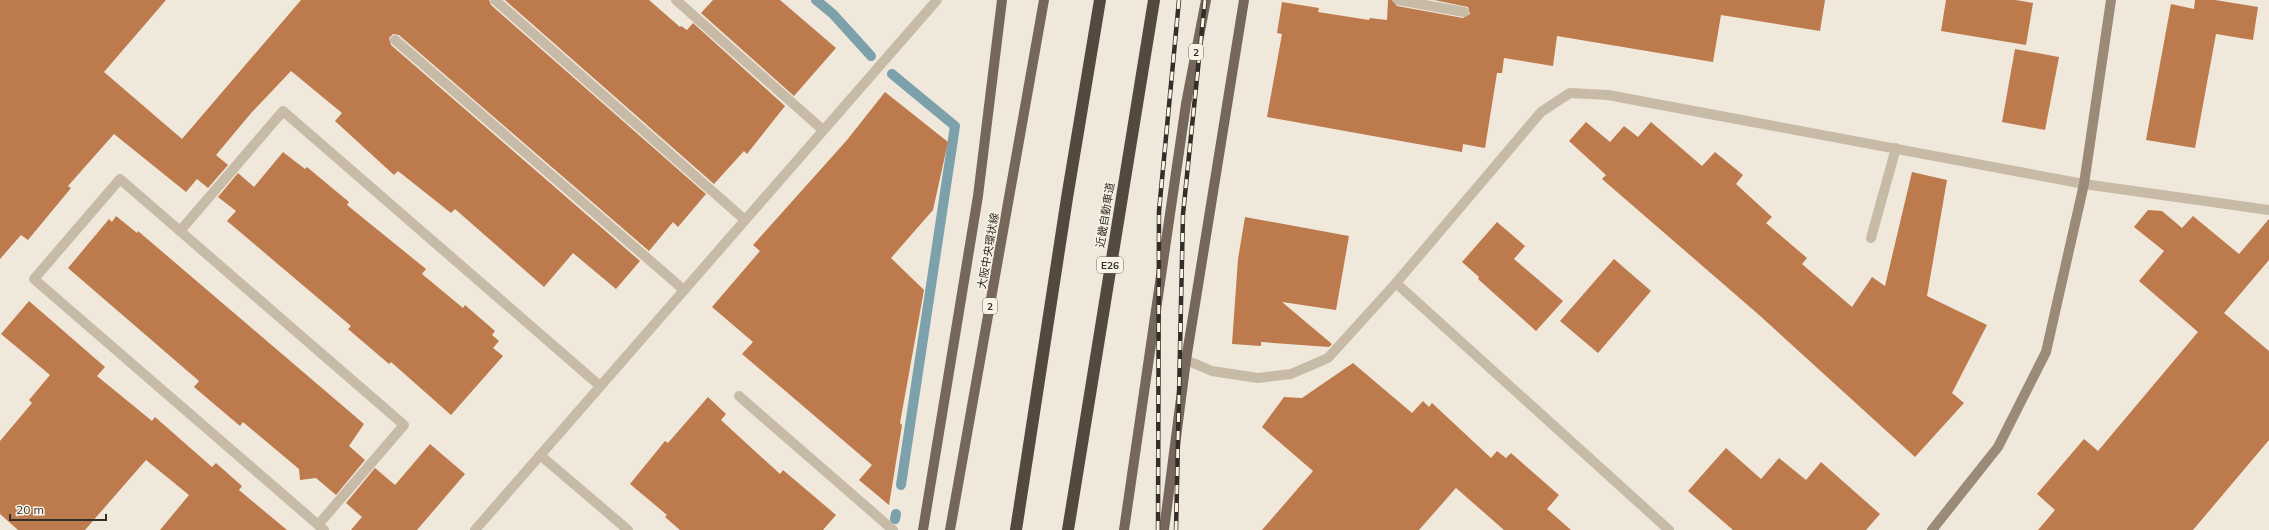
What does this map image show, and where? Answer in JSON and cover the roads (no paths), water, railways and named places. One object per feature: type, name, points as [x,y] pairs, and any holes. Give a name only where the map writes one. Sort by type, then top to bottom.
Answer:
[{"type":"highway","points":[[1016,530],[1067,198],[1100,0]]},
{"type":"highway","name":"近畿自動車道","points":[[1068,530],[1154,0]]},
{"type":"main road","points":[[923,530],[978,196],[1002,0]]},
{"type":"main road","name":"大阪中央環状線","points":[[950,530],[1031,82],[1044,0]]},
{"type":"main road","name":"2","points":[[1124,530],[1186,104],[1206,0]]},
{"type":"main road","points":[[1164,530],[1186,360],[1244,0]]},
{"type":"street","points":[[495,0],[745,220]]},
{"type":"street","points":[[676,0],[823,130]]},
{"type":"street","points":[[475,530],[936,0]]},
{"type":"street","points":[[1398,0],[1464,12]]},
{"type":"street","points":[[1932,530],[1998,447],[2046,352],[2084,184],[2111,0]]},
{"type":"street","points":[[395,40],[684,290]]},
{"type":"street","points":[[1186,360],[1212,371],[1258,378],[1291,374],[1328,358],[1396,283],[1541,112],[1570,93],[1608,95],[2084,184],[2269,210]]},
{"type":"street","points":[[180,231],[283,112],[600,386]]},
{"type":"street","points":[[1871,238],[1896,148]]},
{"type":"street","points":[[120,180],[404,425],[321,527],[34,279],[120,180]]},
{"type":"street","points":[[1396,283],[1669,530]]},
{"type":"street","points":[[739,396],[893,530]]},
{"type":"street","points":[[540,455],[628,530]]},
{"type":"waterway","points":[[816,0],[833,14],[871,56]]},
{"type":"waterway","points":[[892,74],[955,126],[901,485]]},
{"type":"waterway","points":[[895,519],[896,514]]},
{"type":"railway","points":[[1158,530],[1159,211],[1179,0]]},
{"type":"railway","points":[[1176,530],[1183,214],[1205,0]]}]
